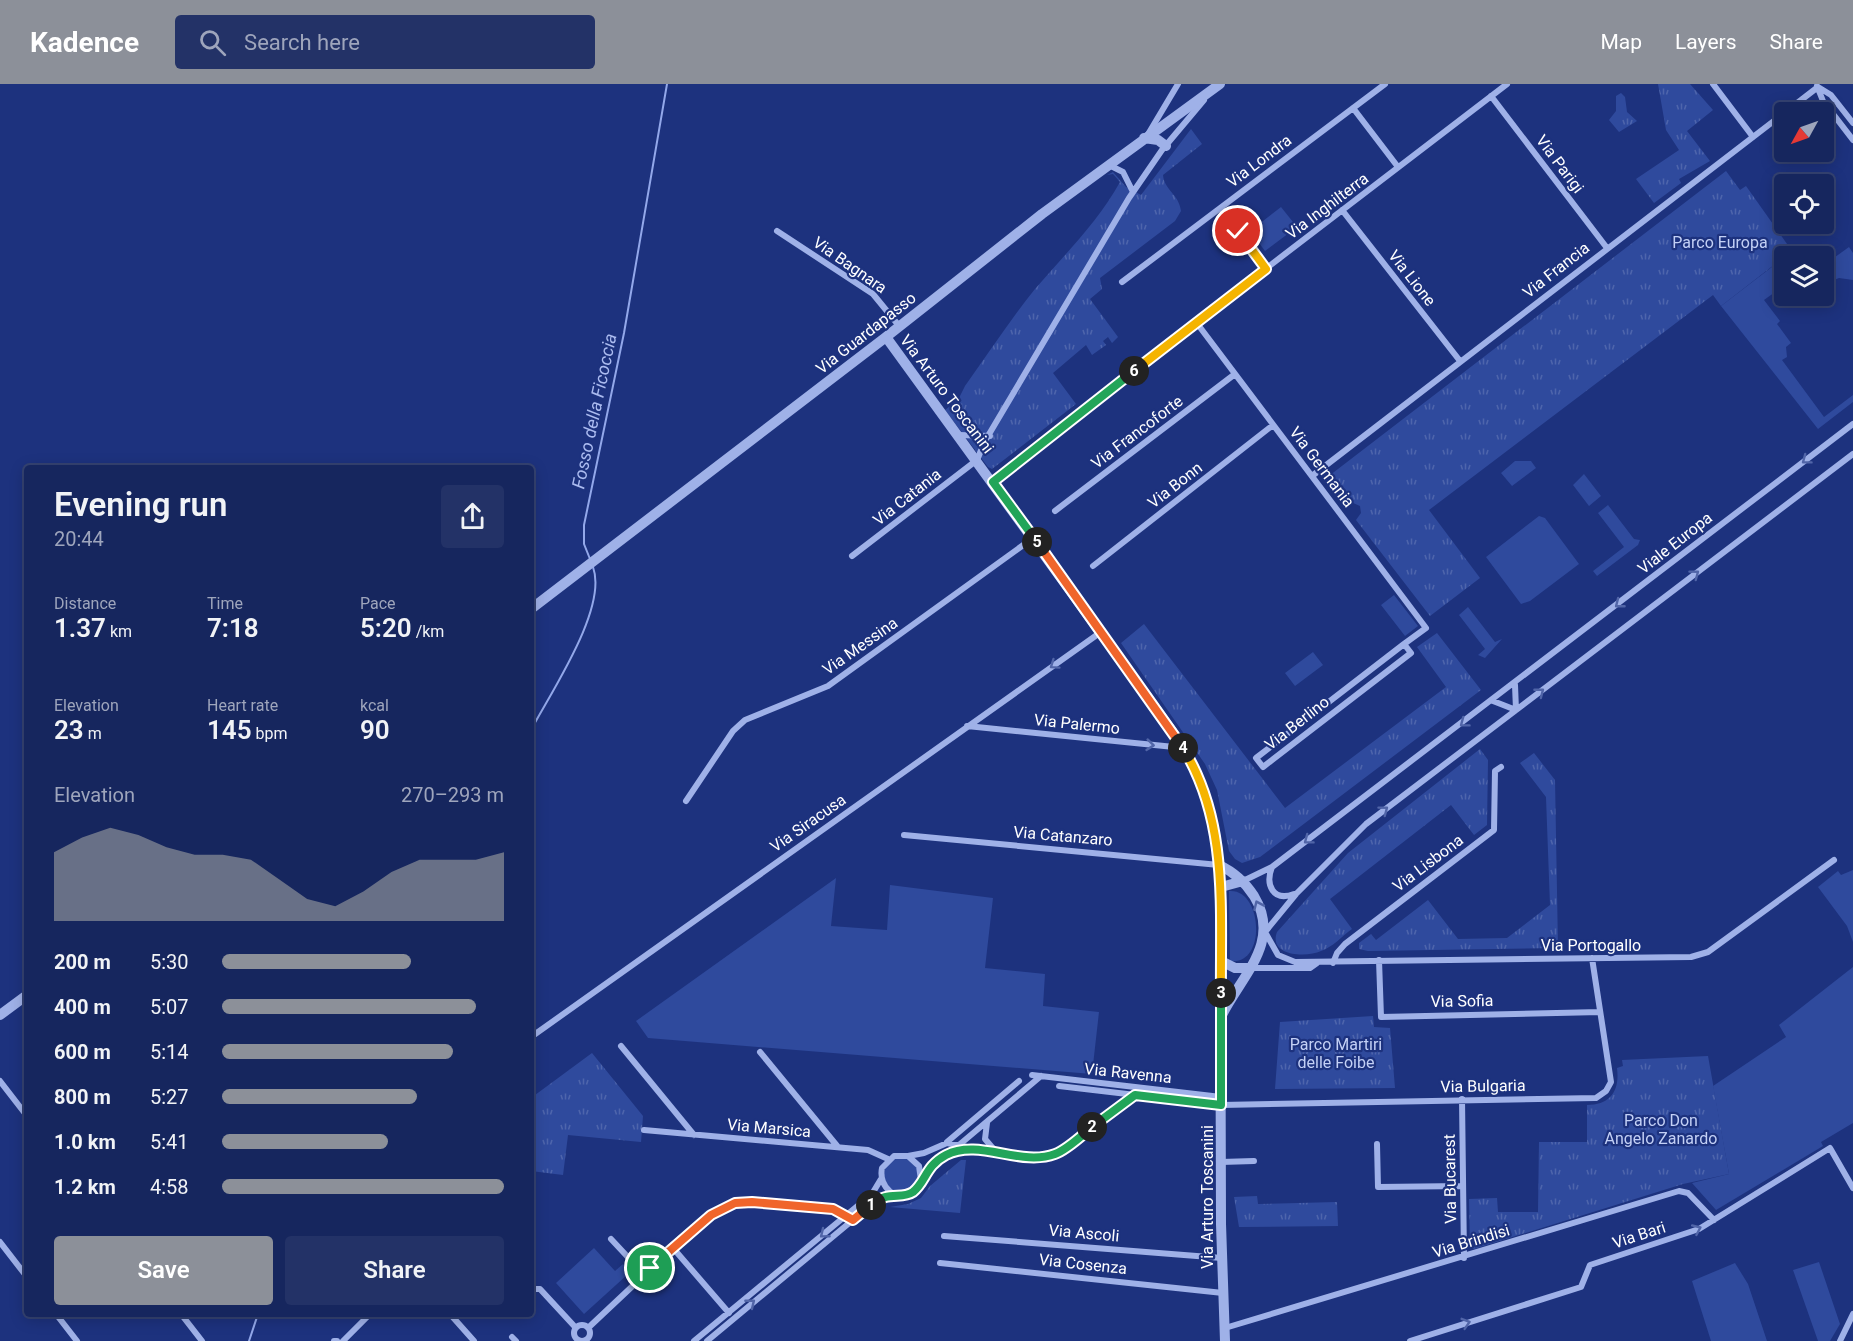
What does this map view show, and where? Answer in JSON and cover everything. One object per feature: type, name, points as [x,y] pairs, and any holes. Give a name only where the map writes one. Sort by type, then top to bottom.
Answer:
[{"type":"street","points":[[1166,146],[1158,140],[1145,137],[1178,84]]},
{"type":"street","name":"Via Londra","points":[[1122,282],[1385,84]]},
{"type":"street","name":"Via Inghilterra","points":[[993,482],[1196,322],[1507,84]]},
{"type":"street","points":[[1713,84],[1753,137]]},
{"type":"street","points":[[1817,85],[1831,95],[1853,123]]},
{"type":"street","points":[[1817,85],[1823,101],[1853,140]]},
{"type":"street","name":"Via Francia","points":[[1312,476],[1753,137],[1817,85]]},
{"type":"street","points":[[978,460],[1132,192],[1166,146],[1217,87]]},
{"type":"street","name":"Via Guardapasso","points":[[534,607],[886,338],[996,249],[1145,137],[1217,87]]},
{"type":"street","name":"Via Parigi","points":[[1491,96],[1607,248]]},
{"type":"street","points":[[1353,108],[1398,168]]},
{"type":"street","points":[[1108,165],[1123,172],[1132,192]]},
{"type":"street","points":[[1221,208],[1266,269]]},
{"type":"street","name":"Via Lione","points":[[1342,210],[1460,361]]},
{"type":"street","name":"Via Bagnara","points":[[777,231],[868,290],[900,327]]},
{"type":"street","name":"Via Germania","points":[[1196,322],[1426,627]]},
{"type":"street","name":"Via Arturo Toscanini","points":[[886,338],[978,460],[1184,748],[1207,799],[1221,886],[1221,1162],[1225,1341]]},
{"type":"street","name":"Via Francoforte","points":[[1054,511],[1235,374]]},
{"type":"street","name":"Viale Europa","points":[[1243,881],[1272,867],[1515,685],[1853,424]]},
{"type":"street","name":"Via Bonn","points":[[1093,566],[1274,425]]},
{"type":"street","points":[[959,435],[990,436]]},
{"type":"street","points":[[1221,1017],[1250,968],[1265,932],[1296,894],[1360,830],[1853,454]]},
{"type":"street","name":"Via Catania","points":[[852,556],[978,460]]},
{"type":"street","name":"Via Messina","points":[[686,801],[733,731],[745,720],[828,686],[1034,538]]},
{"type":"street","name":"Via Berlino","points":[[1404,644],[1411,653],[1263,767],[1256,758],[1426,627]]},
{"type":"street","name":"Via Siracusa","points":[[534,1035],[1102,632]]},
{"type":"street","points":[[1515,685],[1516,710]]},
{"type":"street","points":[[1493,701],[1516,710]]},
{"type":"street","name":"Via Palermo","points":[[967,726],[1184,748]]},
{"type":"street","name":"Via Lisbona","points":[[1333,963],[1337,953],[1345,944],[1494,830],[1495,771],[1501,767]]},
{"type":"street","name":"Via Catanzaro","points":[[904,835],[1219,865]]},
{"type":"street","name":"Via Portogallo","points":[[1265,932],[1274,951],[1282,958],[1295,962],[1701,956],[1834,860]]},
{"type":"street","points":[[1219,865],[1243,881],[1259,907],[1265,932]]},
{"type":"street","points":[[1272,867],[1268,883],[1273,892],[1283,897],[1296,894]]},
{"type":"street","points":[[1221,886],[1243,881]]},
{"type":"street","name":"Via Bulgaria","points":[[1221,1101],[1602,1096],[1611,1082],[1592,958]]},
{"type":"street","name":"Via Sofia","points":[[1378,960],[1381,1017],[1600,1012]]},
{"type":"street","points":[[1221,961],[1235,968],[1250,968]]},
{"type":"street","name":"Via Portogallo","points":[[1250,968],[1310,968],[1318,963]]},
{"type":"street","points":[[0,1015],[24,997]]},
{"type":"street","points":[[621,1046],[694,1135]]},
{"type":"street","points":[[760,1052],[838,1147]]},
{"type":"street","name":"Via Ravenna","points":[[1032,1076],[1221,1101]]},
{"type":"street","points":[[959,1145],[1041,1076]]},
{"type":"street","points":[[707,1341],[731,1315],[875,1191],[881,1179],[882,1168],[888,1159],[894,1156],[924,1153],[947,1143],[1018,1081]]},
{"type":"street","points":[[0,1082],[24,1112]]},
{"type":"street","points":[[1059,1086],[1135,1095],[1221,1101]]},
{"type":"street","points":[[1005,1092],[1012,1101]]},
{"type":"street","points":[[947,1143],[997,1154],[1041,1156],[1055,1154],[1135,1095]]},
{"type":"street","name":"Via Bucarest","points":[[1462,1099],[1464,1258]]},
{"type":"street","points":[[988,1121],[984,1135],[997,1154]]},
{"type":"street","name":"Via Marsica","points":[[644,1130],[872,1150],[888,1159]]},
{"type":"street","points":[[1377,1144],[1378,1186],[1463,1186]]},
{"type":"street","name":"Via Bari","points":[[1410,1341],[1581,1287],[1590,1265],[1699,1229],[1830,1148],[1853,1188]]},
{"type":"street","points":[[694,1341],[731,1315],[877,1200],[913,1191],[932,1165],[946,1155],[968,1149]]},
{"type":"street","points":[[908,1156],[919,1166],[921,1180]]},
{"type":"street","points":[[1221,1162],[1254,1161]]},
{"type":"street","points":[[881,1179],[894,1194]]},
{"type":"street","name":"Via Brindisi","points":[[1225,1328],[1464,1258],[1679,1191],[1688,1193],[1714,1220]]},
{"type":"street","points":[[650,1268],[711,1215],[735,1203],[836,1209],[853,1220]]},
{"type":"street","name":"Via Ascoli","points":[[944,1236],[1222,1258]]},
{"type":"street","points":[[588,1328],[639,1280],[639,1269],[611,1239]]},
{"type":"street","points":[[0,1242],[24,1273]]},
{"type":"street","points":[[673,1248],[731,1315]]},
{"type":"street","name":"Via Cosenza","points":[[940,1263],[1223,1293]]},
{"type":"street","points":[[639,1269],[646,1266],[650,1268]]},
{"type":"street","points":[[639,1280],[644,1282],[650,1280],[653,1275],[650,1268]]},
{"type":"street","points":[[534,1289],[540,1289],[576,1328],[575,1340],[588,1339],[590,1332],[588,1328],[583,1325],[576,1328]]},
{"type":"street","points":[[1840,1341],[1853,1314]]},
{"type":"street","points":[[58,1317],[76,1341]]},
{"type":"street","points":[[183,1317],[202,1341]]},
{"type":"street","points":[[343,1341],[367,1317]]},
{"type":"street","points":[[453,1317],[474,1341]]},
{"type":"green space","points":[[1658,84],[1690,84],[1713,110],[1687,131],[1710,161],[1679,179],[1681,183],[1654,203],[1636,179],[1679,150],[1666,130]]},
{"type":"green space","points":[[1621,93],[1625,97],[1627,112],[1637,121],[1619,132],[1609,120],[1616,111],[1616,96]]},
{"type":"green space","points":[[1191,129],[1202,144],[1163,175],[1181,211],[1175,221],[1100,278],[1102,289],[1090,299],[1118,337],[1112,343],[1108,337],[1103,341],[1106,345],[1092,355],[1086,345],[1053,373],[1076,404],[992,469],[988,467],[945,410],[958,400],[965,386],[1035,289],[1102,211],[1120,182],[1113,174],[1107,175],[1113,172],[1126,187],[1141,195]]},
{"type":"green space","name":"Parco Europa","points":[[1726,171],[1740,190],[1746,186],[1774,226],[1774,234],[1780,234],[1788,246],[1774,246],[1774,265],[1721,306],[1713,295],[1429,510],[1480,578],[1430,616],[1356,520],[1361,513],[1360,506],[1351,502],[1345,505],[1325,479]]},
{"type":"green space","points":[[1281,207],[1297,227],[1265,251],[1250,231]]},
{"type":"green space","points":[[1849,247],[1853,253],[1853,280],[1839,278],[1834,280],[1834,258]]},
{"type":"green space","points":[[1774,265],[1774,293],[1764,300],[1780,321],[1777,324],[1791,343],[1786,347],[1787,357],[1782,360],[1824,417],[1853,395],[1853,402],[1818,429],[1721,306]]},
{"type":"green space","points":[[1515,461],[1531,461],[1536,468],[1512,486],[1501,473]]},
{"type":"green space","points":[[1584,474],[1601,496],[1589,506],[1573,485]]},
{"type":"green space","points":[[1608,505],[1634,539],[1640,540],[1638,545],[1597,576],[1593,571],[1624,547],[1598,513]]},
{"type":"green space","points":[[1539,516],[1545,518],[1579,564],[1530,601],[1521,604],[1486,557]]},
{"type":"green space","points":[[1394,595],[1418,626],[1405,636],[1381,605]]},
{"type":"green space","points":[[1468,607],[1495,642],[1502,639],[1485,658],[1478,655],[1485,649],[1459,615]]},
{"type":"green space","points":[[1144,624],[1285,808],[1446,687],[1417,647],[1437,633],[1481,690],[1260,857],[1242,863],[1235,859],[1229,851],[1217,790],[1205,764],[1121,643]]},
{"type":"green space","points":[[1313,652],[1323,665],[1295,686],[1285,673]]},
{"type":"green space","points":[[1480,749],[1488,760],[1487,825],[1474,835],[1451,805],[1330,899],[1352,929],[1325,949],[1314,953],[1290,953],[1278,946],[1277,932],[1348,853]]},
{"type":"green space","points":[[1534,753],[1555,780],[1558,948],[1368,951],[1359,949],[1359,943],[1371,934],[1376,940],[1428,900],[1458,939],[1507,938],[1550,905],[1546,797],[1520,763]]},
{"type":"green space","points":[[1853,870],[1853,942],[1847,926],[1818,887],[1838,871],[1841,875]]},
{"type":"green space","points":[[836,878],[831,926],[887,930],[890,885],[993,898],[985,968],[1045,974],[1043,1006],[1099,1012],[1092,1074],[648,1038],[636,1021]]},
{"type":"green space","points":[[1229,891],[1240,893],[1249,901],[1256,927],[1255,940],[1250,952],[1242,959],[1230,961]]},
{"type":"green space","points":[[1853,967],[1853,1123],[1821,1142],[1823,1146],[1716,1210],[1692,1183],[1729,1174],[1713,1086],[1786,1037],[1779,1025]]},
{"type":"green space","name":"Parco Martiri delle Foibe","points":[[1373,1016],[1374,1027],[1390,1028],[1395,1088],[1275,1089],[1280,1022]]},
{"type":"green space","points":[[592,1053],[643,1116],[641,1142],[568,1135],[563,1175],[534,1171],[534,1096]]},
{"type":"green space","name":"Parco Don Angelo Zanardo","points":[[1708,1056],[1729,1174],[1683,1184],[1474,1249],[1470,1248],[1469,1199],[1497,1198],[1498,1212],[1538,1212],[1539,1142],[1587,1142],[1587,1105],[1602,1102],[1612,1095],[1617,1083],[1617,1068],[1623,1066],[1622,1060]]},
{"type":"green space","points":[[901,1158],[913,1163],[918,1175],[913,1187],[901,1192],[889,1187],[884,1175],[889,1163]]},
{"type":"green space","points":[[961,1160],[966,1160],[960,1213],[890,1207],[908,1204],[921,1198],[930,1186]]},
{"type":"green space","points":[[1257,1196],[1258,1204],[1337,1202],[1338,1226],[1239,1227],[1234,1197]]},
{"type":"green space","points":[[594,1248],[615,1271],[623,1264],[632,1274],[629,1277],[627,1275],[584,1314],[556,1283]]},
{"type":"green space","points":[[1819,1262],[1840,1324],[1830,1341],[1818,1341],[1793,1270]]},
{"type":"green space","points":[[1735,1263],[1748,1284],[1767,1341],[1711,1341],[1692,1281]]},
{"type":"waterway","name":"Fosso della Ficoccia","points":[[590,559],[584,544],[584,525],[624,333],[667,84]]},
{"type":"waterway","name":"Fosso della Ficoccia","points":[[534,725],[585,627],[595,584],[593,567]]},
{"type":"waterway","name":"Fosso della Ficoccia","points":[[249,1341],[257,1317]]},
{"type":"route","points":[[650,1268],[711,1215],[735,1203],[752,1202],[833,1209],[853,1220],[885,1196],[907,1194],[913,1191],[932,1165],[946,1155],[968,1149],[997,1154],[1041,1156],[1055,1154],[1135,1095],[1221,1105],[1220,876],[1214,828],[1202,783],[1184,748],[993,482],[1266,269],[1238,231]]}]
